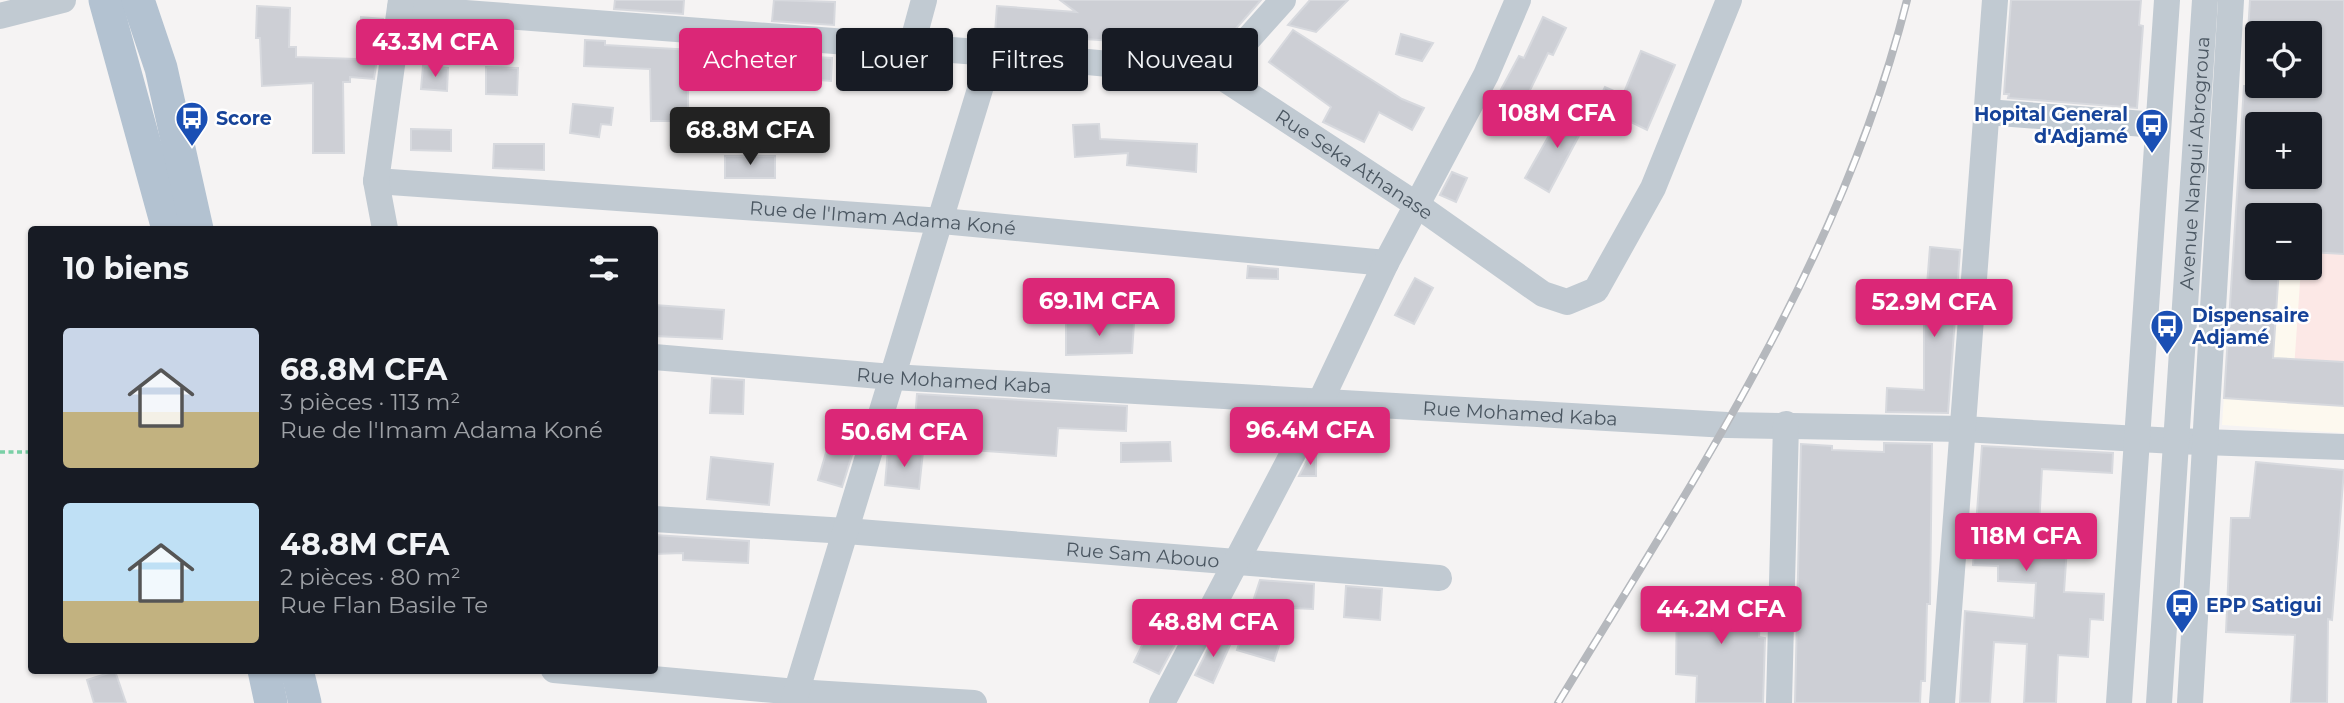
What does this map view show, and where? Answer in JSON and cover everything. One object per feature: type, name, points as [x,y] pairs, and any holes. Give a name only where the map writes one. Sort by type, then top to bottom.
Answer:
[{"type":"main road","points":[[105,0],[167,226]]},
{"type":"main road","points":[[138,0],[161,68],[196,226]]},
{"type":"main road","points":[[265,674],[271,703]]},
{"type":"main road","points":[[299,674],[304,703]]},
{"type":"street","points":[[0,16],[63,0]]},
{"type":"street","points":[[916,28],[924,0]]},
{"type":"street","points":[[1258,28],[1283,0]]},
{"type":"street","points":[[1162,703],[1321,400],[1386,263],[1486,75],[1518,0]]},
{"type":"street","name":"Rue Seka Athanase","points":[[1242,91],[1417,205],[1544,294],[1567,302],[1596,290],[1653,188],[1728,0]]},
{"type":"street","points":[[1942,703],[1995,0]]},
{"type":"street","name":"Avenue Nangui Abrogroua","points":[[2119,703],[2167,0]]},
{"type":"street","name":"Avenue Nangui Abrogroua","points":[[2159,703],[2205,0]]},
{"type":"street","name":"Avenue Nangui Abrogroua","points":[[2190,703],[2231,0]]},
{"type":"street","points":[[384,226],[376,181],[401,4]]},
{"type":"street","name":"Rue Seka Athanase","points":[[401,4],[836,42]]},
{"type":"street","points":[[795,697],[980,91]]},
{"type":"street","points":[[1986,112],[2158,125]]},
{"type":"street","name":"Rue de l'Imam Adama Koné","points":[[376,181],[942,221],[1386,263]]},
{"type":"street","name":"Rue Mohamed Kaba","points":[[658,357],[892,377],[1727,425],[1963,429],[2344,447]]},
{"type":"street","points":[[1779,703],[1786,424]]},
{"type":"street","name":"Rue Sam Abouo","points":[[658,519],[845,531],[1439,578]]},
{"type":"street","points":[[590,674],[795,697],[974,703]]},
{"type":"path","points":[[0,452],[28,452]]},
{"type":"shaded area","points":[[2250,0],[2344,0],[2344,433],[2222,425],[2245,76],[2245,98],[2322,98],[2322,21],[2249,21]]},
{"type":"shaded area","points":[[2344,24],[2344,372],[2294,369],[2300,280],[2322,280],[2322,203],[2306,203],[2306,189],[2322,189],[2322,123]]},
{"type":"building","points":[[615,0],[684,0],[683,14],[614,9]]},
{"type":"building","points":[[774,0],[835,2],[834,25],[772,21]]},
{"type":"building","points":[[1060,0],[1261,0],[1236,28],[1102,28],[1102,40],[1088,39],[1088,28],[995,28],[997,6],[1076,12]]},
{"type":"building","points":[[1310,0],[1348,0],[1316,32],[1288,25]]},
{"type":"building","points":[[2011,0],[2141,0],[2139,25],[2143,26],[2137,108],[2008,98],[2009,94],[2004,94]]},
{"type":"building","points":[[2250,0],[2344,0],[2344,254],[2322,253],[2322,203],[2245,203],[2245,280],[2278,280],[2273,358],[2344,362],[2344,406],[2224,398],[2244,86],[2245,98],[2322,98],[2322,21],[2249,21]]},
{"type":"building","points":[[257,6],[290,8],[289,47],[296,47],[296,57],[357,59],[361,17],[383,19],[374,79],[350,77],[350,82],[343,82],[344,153],[313,153],[313,83],[262,86],[260,38],[256,38]]},
{"type":"building","points":[[1543,17],[1566,28],[1553,55],[1548,53],[1515,121],[1491,108],[1519,56],[1524,58]]},
{"type":"building","points":[[1293,30],[1402,99],[1424,108],[1412,130],[1379,112],[1364,142],[1323,122],[1331,107],[1269,62]]},
{"type":"building","points":[[1401,34],[1433,43],[1422,61],[1396,54]]},
{"type":"building","points":[[585,40],[605,41],[605,45],[679,49],[679,91],[688,91],[688,121],[651,121],[650,69],[584,66]]},
{"type":"building","points":[[1641,51],[1675,65],[1647,130],[1596,105],[1605,87],[1623,95]]},
{"type":"building","points":[[822,57],[832,58],[831,81],[822,80]]},
{"type":"building","points":[[423,66],[448,68],[447,91],[421,89]]},
{"type":"building","points":[[486,67],[518,68],[517,95],[486,94]]},
{"type":"building","points":[[573,104],[613,108],[611,125],[601,124],[599,137],[570,133]]},
{"type":"building","points":[[1569,107],[1590,115],[1549,192],[1525,178],[1555,125],[1560,128]]},
{"type":"building","points":[[1099,124],[1100,139],[1197,144],[1196,172],[1127,165],[1128,153],[1075,157],[1073,125]]},
{"type":"building","points":[[411,129],[451,130],[451,151],[411,150]]},
{"type":"building","points":[[494,144],[544,144],[544,170],[493,168]]},
{"type":"building","points":[[725,156],[775,156],[775,178],[725,178]]},
{"type":"building","points":[[1452,172],[1467,178],[1456,202],[1440,195]]},
{"type":"building","points":[[1930,247],[1960,250],[1948,413],[1886,412],[1887,388],[1924,390],[1924,324]]},
{"type":"building","points":[[1248,266],[1278,269],[1278,279],[1247,278]]},
{"type":"building","points":[[1415,278],[1433,288],[1414,324],[1395,315]]},
{"type":"building","points":[[658,305],[724,310],[722,339],[658,336]]},
{"type":"building","points":[[1066,323],[1134,323],[1132,353],[1066,355]]},
{"type":"building","points":[[712,378],[744,380],[743,414],[710,413]]},
{"type":"building","points":[[917,394],[1127,406],[1126,431],[1058,428],[1056,456],[913,446]]},
{"type":"building","points":[[832,432],[857,439],[842,487],[818,480]]},
{"type":"building","points":[[1170,442],[1171,461],[1121,462],[1121,443]]},
{"type":"building","points":[[1884,443],[1932,444],[1930,604],[1927,604],[1925,681],[1921,681],[1920,703],[1795,703],[1801,444],[1832,446],[1832,450],[1884,452]]},
{"type":"building","points":[[1982,446],[2113,453],[2112,473],[2042,469],[2038,546],[2067,547],[2064,592],[2104,594],[2103,620],[2090,619],[2088,657],[2058,655],[2056,703],[2024,703],[2027,644],[1994,642],[1990,703],[1960,703],[1965,611],[2034,618],[2036,583],[1998,581],[1998,566],[1973,565]]},
{"type":"building","points":[[888,449],[923,452],[919,489],[885,485]]},
{"type":"building","points":[[1310,455],[1316,455],[1316,476],[1299,476]]},
{"type":"building","points":[[711,457],[773,464],[769,505],[707,499]]},
{"type":"building","points":[[2256,462],[2344,470],[2332,620],[2328,619],[2327,703],[2291,703],[2295,635],[2226,632],[2231,518],[2250,518]]},
{"type":"building","points":[[658,535],[749,541],[748,563],[683,560],[683,553],[658,554]]},
{"type":"building","points":[[1260,580],[1314,584],[1313,609],[1291,608],[1274,661],[1237,650]]},
{"type":"building","points":[[1346,586],[1382,589],[1380,620],[1344,617]]},
{"type":"building","points":[[1677,590],[1761,595],[1759,637],[1765,638],[1763,703],[1696,703],[1697,676],[1676,674]]},
{"type":"building","points":[[1158,612],[1186,624],[1159,674],[1134,662]]},
{"type":"building","points":[[1215,635],[1231,643],[1213,683],[1195,675]]},
{"type":"building","points":[[116,674],[126,703],[94,703],[87,680]]},
{"type":"railway","points":[[1558,703],[1711,450],[1760,364],[1804,276],[1845,186],[1879,95],[1907,0]]},
{"type":"place","name":"Score","points":[[192,148]]},
{"type":"place","name":"Hopital General d'Adjamé","points":[[2152,155]]},
{"type":"place","name":"Dispensaire Adjamé","points":[[2167,356]]},
{"type":"place","name":"EPP Satigui","points":[[2182,635]]}]
